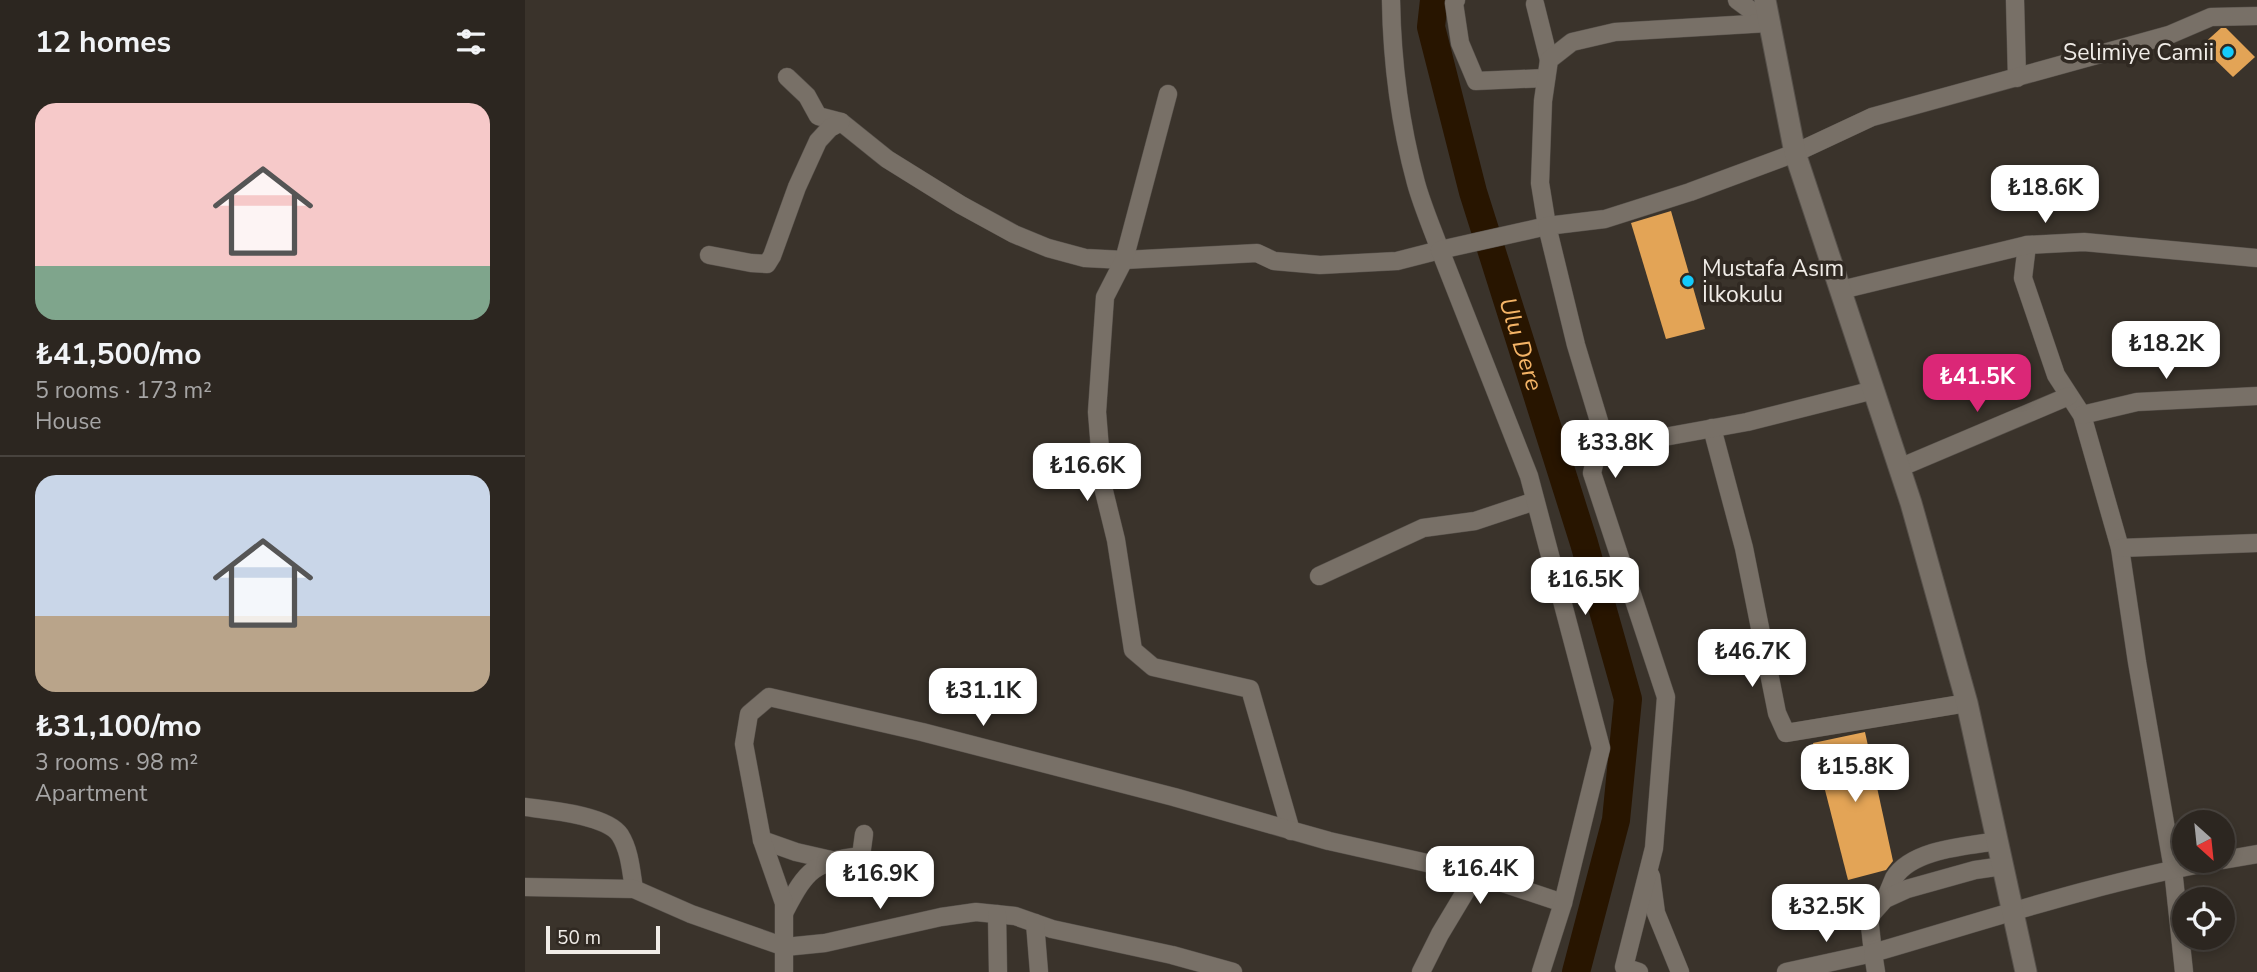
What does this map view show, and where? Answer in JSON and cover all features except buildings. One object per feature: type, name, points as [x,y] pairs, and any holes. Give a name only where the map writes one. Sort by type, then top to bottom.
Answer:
[{"type":"main road","points":[[1765,0],[1795,153],[1899,468],[1967,703],[2027,972]]},
{"type":"street","points":[[1391,0],[1392,42],[1401,111],[1416,183],[1529,476],[1601,748],[1563,903],[1541,972]]},
{"type":"street","points":[[1456,0],[1454,3],[1460,43],[1476,80],[1546,78]]},
{"type":"street","points":[[1737,0],[1768,23]]},
{"type":"street","points":[[2015,0],[2017,78]]},
{"type":"street","points":[[1535,4],[1549,60],[1543,101],[1540,183],[1547,226],[1576,345],[1602,431],[1592,473],[1666,697],[1654,848],[1628,970]]},
{"type":"street","points":[[787,76],[807,96],[818,116],[841,122],[887,159],[916,178],[1014,234],[1048,248],[1085,258],[1124,260],[1257,253],[1273,261],[1320,265],[1397,261],[1547,226],[1605,219],[1690,192],[1795,153],[1872,117],[2169,36],[2211,17],[2257,16]]},
{"type":"street","points":[[1549,60],[1572,42],[1615,32],[1768,23]]},
{"type":"street","points":[[1168,94],[1124,260],[1105,297],[1097,412],[1103,487],[1116,540],[1133,650],[1153,667],[1250,689],[1291,831]]},
{"type":"street","points":[[709,255],[767,264],[818,141],[830,128],[841,122]]},
{"type":"street","points":[[1841,290],[2027,245],[2084,242],[2257,258]]},
{"type":"street","points":[[2027,245],[2023,278],[2056,375],[2082,415],[2120,548],[2172,863]]},
{"type":"street","points":[[1598,449],[1747,422],[1874,390]]},
{"type":"street","points":[[1899,468],[2069,396]]},
{"type":"street","points":[[2082,415],[2137,402],[2257,396]]},
{"type":"street","points":[[1712,428],[1744,548],[1777,713],[1786,733],[1967,703]]},
{"type":"street","points":[[1319,576],[1423,528],[1475,521],[1535,502]]},
{"type":"street","points":[[2120,548],[2257,543]]},
{"type":"street","points":[[784,972],[785,911],[762,840],[744,744],[749,714],[769,697],[922,732],[1174,797],[1329,841],[1476,874],[1563,903]]},
{"type":"street","points":[[525,807],[603,822],[619,833],[630,858],[634,889]]},
{"type":"street","points":[[762,840],[831,860],[861,856],[864,834]]},
{"type":"street","points":[[1876,972],[1869,917],[1885,899],[1895,876],[1918,857],[1998,841]]},
{"type":"street","points":[[2235,858],[2257,854]]},
{"type":"street","points":[[785,911],[810,872],[831,860]]},
{"type":"street","points":[[1649,866],[1656,913],[1681,972]]},
{"type":"street","points":[[1885,899],[1938,880],[2003,866]]},
{"type":"street","points":[[1786,972],[1873,953],[2172,869]]},
{"type":"street","points":[[2173,873],[2184,972]]},
{"type":"street","points":[[1421,972],[1476,874]]},
{"type":"street","points":[[525,887],[634,889],[691,914],[785,947],[825,943],[941,917],[976,912],[1015,916],[1052,929],[1172,955],[1233,972]]},
{"type":"street","points":[[997,914],[998,972]]},
{"type":"street","points":[[1035,923],[1039,972]]},
{"type":"waterway","name":"Ulu Dere","points":[[1434,0],[1431,27],[1473,192],[1584,543],[1628,699],[1616,820],[1576,972]]},
{"type":"place","name":"Selimiye Camii","points":[[2228,52]]},
{"type":"place","name":"Mustafa Asım İlkokulu","points":[[1688,281]]}]
